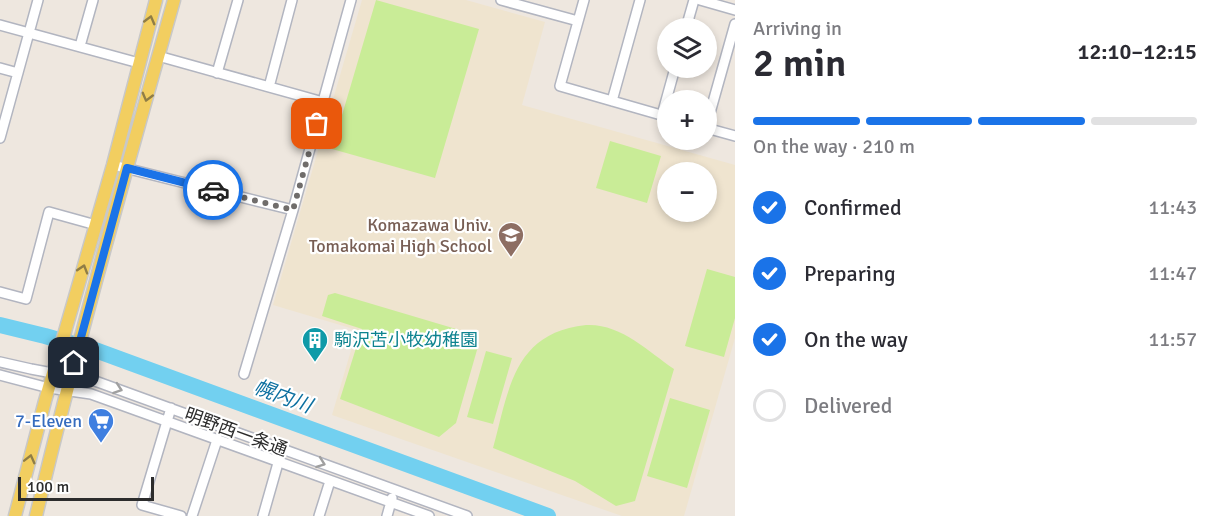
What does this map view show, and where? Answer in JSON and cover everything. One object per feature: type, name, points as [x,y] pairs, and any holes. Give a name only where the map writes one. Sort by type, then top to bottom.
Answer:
[{"type":"main road","points":[[15,516],[66,325],[113,165],[156,0]]},
{"type":"main road","points":[[36,516],[82,330],[174,0]]},
{"type":"street","points":[[0,138],[38,0]]},
{"type":"street","points":[[80,46],[93,0]]},
{"type":"street","points":[[218,73],[238,0]]},
{"type":"street","points":[[269,87],[292,0]]},
{"type":"street","points":[[244,374],[293,210],[351,0]]},
{"type":"street","points":[[501,0],[578,21]]},
{"type":"street","points":[[584,0],[560,86],[657,114]]},
{"type":"street","points":[[612,101],[640,0]]},
{"type":"street","points":[[689,18],[694,0]]},
{"type":"street","points":[[700,0],[735,10]]},
{"type":"street","points":[[717,90],[735,24]]},
{"type":"street","points":[[0,25],[139,63]]},
{"type":"street","points":[[158,56],[323,102]]},
{"type":"street","points":[[0,68],[18,73]]},
{"type":"street","points":[[717,131],[735,136]]},
{"type":"street","points":[[113,165],[293,210]]},
{"type":"street","points":[[0,292],[26,299],[49,212],[96,225]]},
{"type":"street","name":"明野西一条通","points":[[0,362],[95,381],[467,516]]},
{"type":"street","name":"明野西一条通","points":[[0,375],[49,388],[91,394],[429,516]]},
{"type":"street","points":[[171,408],[142,505],[162,514],[181,516]]},
{"type":"street","points":[[192,516],[217,440]]},
{"type":"street","points":[[263,516],[282,449]]},
{"type":"street","points":[[319,516],[330,481]]},
{"type":"street","points":[[387,516],[394,489]]},
{"type":"shaded area","name":"Komazawa Univ. Tomakomai High School","points":[[362,0],[466,0],[545,22],[522,105],[657,143],[657,150],[682,150],[735,165],[735,338],[684,516],[622,516],[332,415],[357,330],[273,305]]},
{"type":"green space","points":[[376,0],[479,29],[435,178],[332,149]]},
{"type":"green space","points":[[610,141],[661,156],[659,162],[657,162],[647,203],[596,188]]},
{"type":"green space","points":[[707,269],[735,277],[735,318],[724,357],[685,346]]},
{"type":"green space","points":[[335,293],[473,334],[479,343],[456,423],[439,437],[340,399],[362,329],[322,316],[328,295]]},
{"type":"green space","points":[[586,325],[610,328],[622,333],[674,369],[635,501],[616,506],[575,481],[493,448],[510,386],[529,352],[543,339],[562,330]]},
{"type":"green space","points":[[486,351],[512,358],[493,424],[467,417]]},
{"type":"green space","points":[[670,398],[710,410],[687,488],[647,476]]},
{"type":"waterway","name":"幌内川","points":[[0,325],[98,351],[548,516]]},
{"type":"way so far","points":[[213,190],[293,210],[317,124]]},
{"type":"place","name":"Komazawa Univ. Tomakomai High School","points":[[511,258]]},
{"type":"place","name":"駒沢苫小牧幼稚園","points":[[315,363]]},
{"type":"place","name":"7-Eleven","points":[[101,444]]},
{"type":"route","points":[[74,363],[127,168],[213,190]]}]
